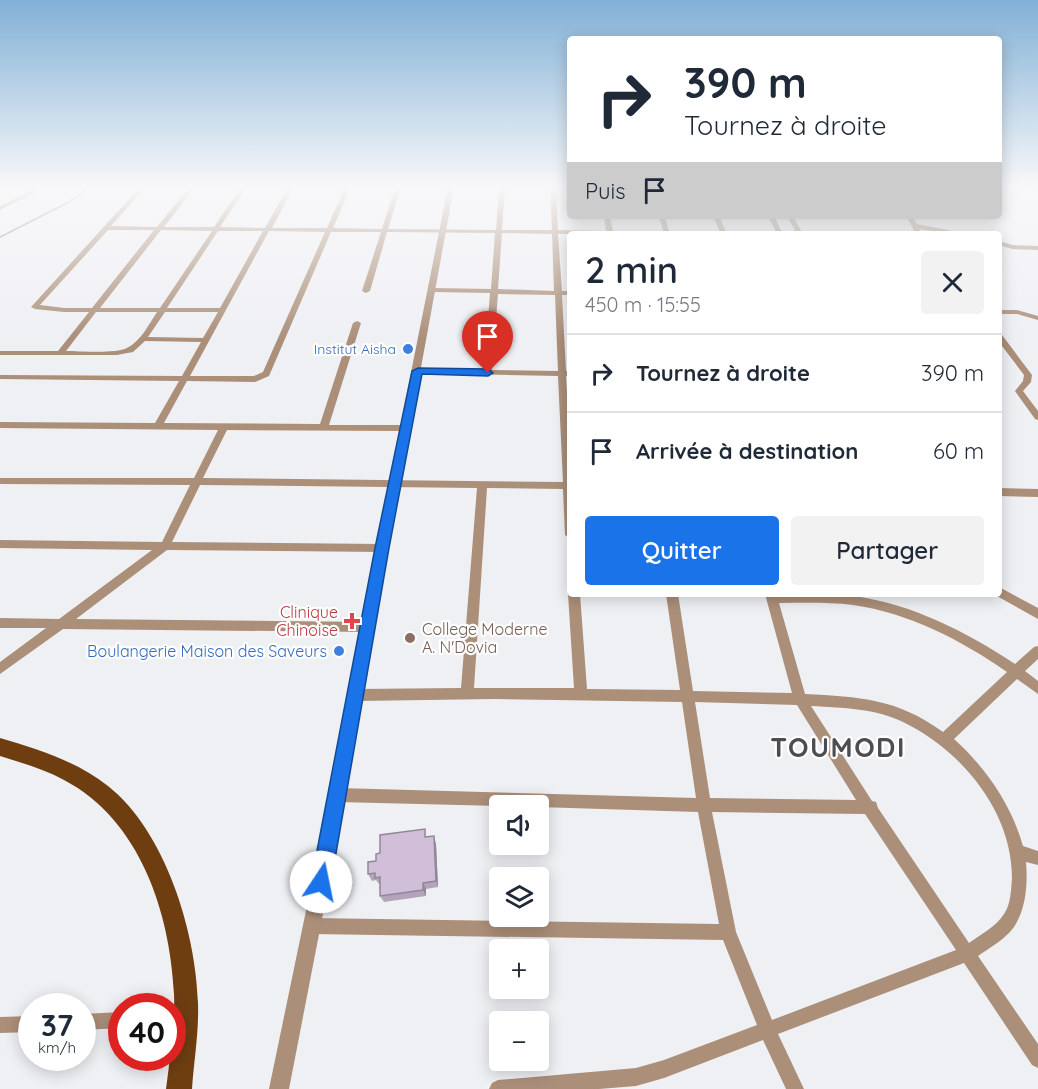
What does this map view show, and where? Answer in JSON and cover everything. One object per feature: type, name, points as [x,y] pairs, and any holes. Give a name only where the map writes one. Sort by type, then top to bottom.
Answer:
[{"type":"main road","points":[[0,747],[58,766],[88,782],[121,813],[150,851],[162,878],[174,918],[186,993]]},
{"type":"main road","points":[[179,1071],[179,1089]]},
{"type":"street","points":[[96,238],[35,305],[44,309],[224,310]]},
{"type":"street","points":[[61,352],[152,238]]},
{"type":"street","points":[[0,353],[124,352],[134,348],[143,339],[210,238]]},
{"type":"street","points":[[158,426],[264,238]]},
{"type":"street","points":[[0,377],[255,379],[269,372],[326,238]]},
{"type":"street","points":[[366,291],[382,238]]},
{"type":"street","points":[[279,1089],[338,795],[382,548],[442,238]]},
{"type":"street","points":[[488,373],[498,238]]},
{"type":"street","points":[[555,238],[557,292],[566,374],[567,430]]},
{"type":"street","points":[[1002,244],[1038,249]]},
{"type":"street","points":[[433,290],[567,292]]},
{"type":"street","points":[[1002,312],[1017,312],[1038,318]]},
{"type":"street","points":[[324,427],[357,323]]},
{"type":"street","points":[[143,339],[207,340]]},
{"type":"street","points":[[1002,342],[1028,375],[1027,382],[1019,391],[1038,417]]},
{"type":"street","points":[[418,371],[566,374]]},
{"type":"street","points":[[1027,382],[1038,381]]},
{"type":"street","points":[[0,425],[405,428]]},
{"type":"street","points":[[0,669],[165,546],[224,426]]},
{"type":"street","points":[[0,481],[567,486]]},
{"type":"street","points":[[467,692],[482,485]]},
{"type":"street","points":[[1002,492],[1038,493]]},
{"type":"street","points":[[0,544],[382,548]]},
{"type":"street","points":[[1002,594],[1038,614]]},
{"type":"street","points":[[574,597],[581,694]]},
{"type":"street","points":[[672,597],[704,805],[728,932],[768,1031],[795,1089]]},
{"type":"street","points":[[772,597],[800,699],[842,766],[1038,1059]]},
{"type":"street","points":[[792,597],[852,600],[882,605],[950,633],[1018,672],[1038,688]]},
{"type":"street","points":[[0,623],[369,627]]},
{"type":"street","points":[[945,739],[1038,651]]},
{"type":"street","points":[[357,695],[467,692],[800,699],[870,704],[918,722],[945,739],[966,757],[985,780],[1006,818],[1018,852],[1019,882],[1016,904],[1006,925],[968,954],[664,1069],[605,1084],[498,1089]]},
{"type":"street","points":[[338,795],[871,807]]},
{"type":"street","points":[[1018,852],[1038,858]]},
{"type":"street","points":[[312,926],[728,932]]},
{"type":"street","points":[[0,1025],[18,1024]]},
{"type":"building","points":[[425,829],[425,837],[434,836],[436,881],[423,883],[423,890],[380,896],[380,877],[375,878],[375,873],[368,874],[368,862],[376,861],[376,854],[380,853],[380,835]]},
{"type":"place","name":"Institut Aisha","points":[[408,349]]},
{"type":"place","name":"Clinique Chinoise","points":[[352,621]]},
{"type":"place","name":"College Moderne A. N'Dovia","points":[[410,638]]},
{"type":"place","name":"Boulangerie Maison des Saveurs","points":[[339,651]]},
{"type":"district","name":"TOUMODI","points":[[838,747]]},
{"type":"route","points":[[321,882],[382,548],[418,371],[488,373]]}]
